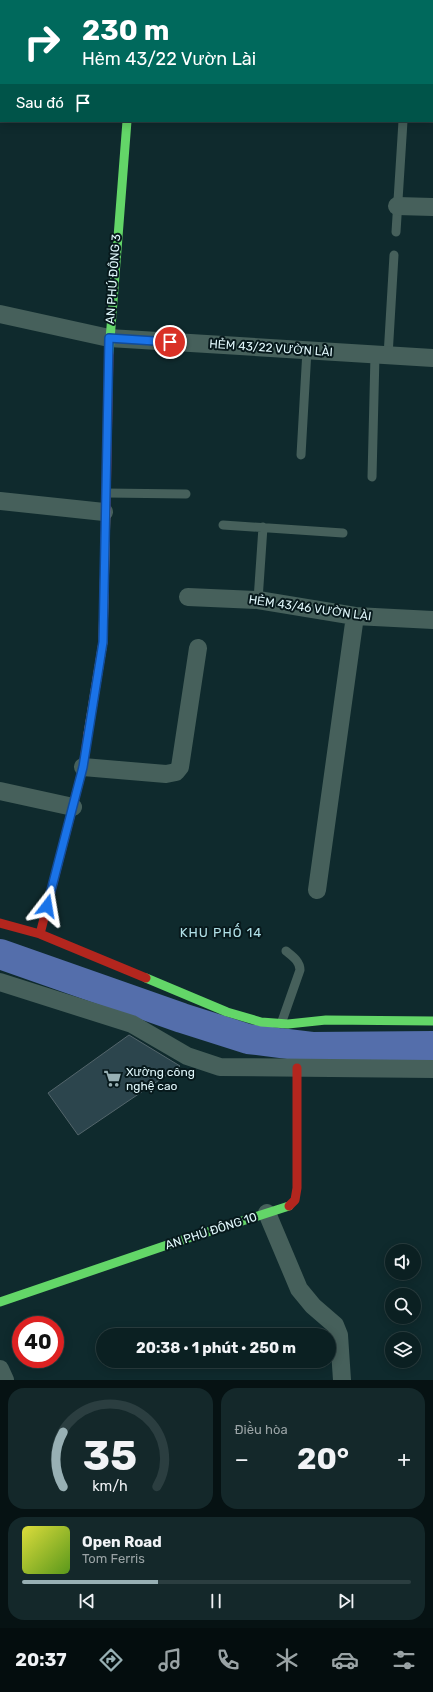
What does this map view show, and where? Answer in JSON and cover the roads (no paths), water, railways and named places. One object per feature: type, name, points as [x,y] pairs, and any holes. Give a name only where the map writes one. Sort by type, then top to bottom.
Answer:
[{"type":"street","name":"AN PHÚ ĐÔNG 3","points":[[40,934],[83,767],[103,642],[104,512],[109,338],[127,122]]},
{"type":"street","points":[[398,206],[433,207]]},
{"type":"street","name":"HẺM 43/22 VƯỜN LÀI","points":[[0,314],[109,338],[433,358]]},
{"type":"street","points":[[0,501],[104,512]]},
{"type":"street","name":"HẺM 43/46 VƯỜN LÀI","points":[[188,597],[258,600],[355,616],[433,620]]},
{"type":"street","points":[[317,890],[355,616]]},
{"type":"street","points":[[83,767],[166,774],[176,772],[180,767],[198,648]]},
{"type":"street","points":[[0,791],[72,807]]},
{"type":"street","points":[[0,924],[40,934],[227,1012],[261,1022],[281,1024],[326,1020],[433,1021]]},
{"type":"street","points":[[0,982],[132,1024],[187,1056],[220,1067],[433,1069]]},
{"type":"street","name":"AN PHÚ ĐÔNG 10","points":[[0,1302],[173,1243],[289,1206],[295,1200],[298,1188],[297,1068]]},
{"type":"street","points":[[267,1213],[299,1289],[313,1306],[335,1326],[339,1335],[341,1347],[342,1380]]},
{"type":"street","points":[[0,1369],[5,1380]]},
{"type":"lane","points":[[396,232],[403,122]]},
{"type":"lane","points":[[372,478],[382,355],[394,255]]},
{"type":"lane","points":[[301,455],[307,350]]},
{"type":"lane","points":[[105,493],[186,494]]},
{"type":"lane","points":[[223,525],[343,533]]},
{"type":"lane","points":[[258,600],[263,527]]},
{"type":"lane","points":[[281,1024],[300,970],[298,961],[286,951]]},
{"type":"waterway","points":[[0,954],[182,1018],[248,1039],[312,1047],[433,1046]]},
{"type":"place","name":"Xường công nghệ cao","points":[[113,1079]]},
{"type":"district","name":"KHU PHỐ 14","points":[[221,932]]}]
